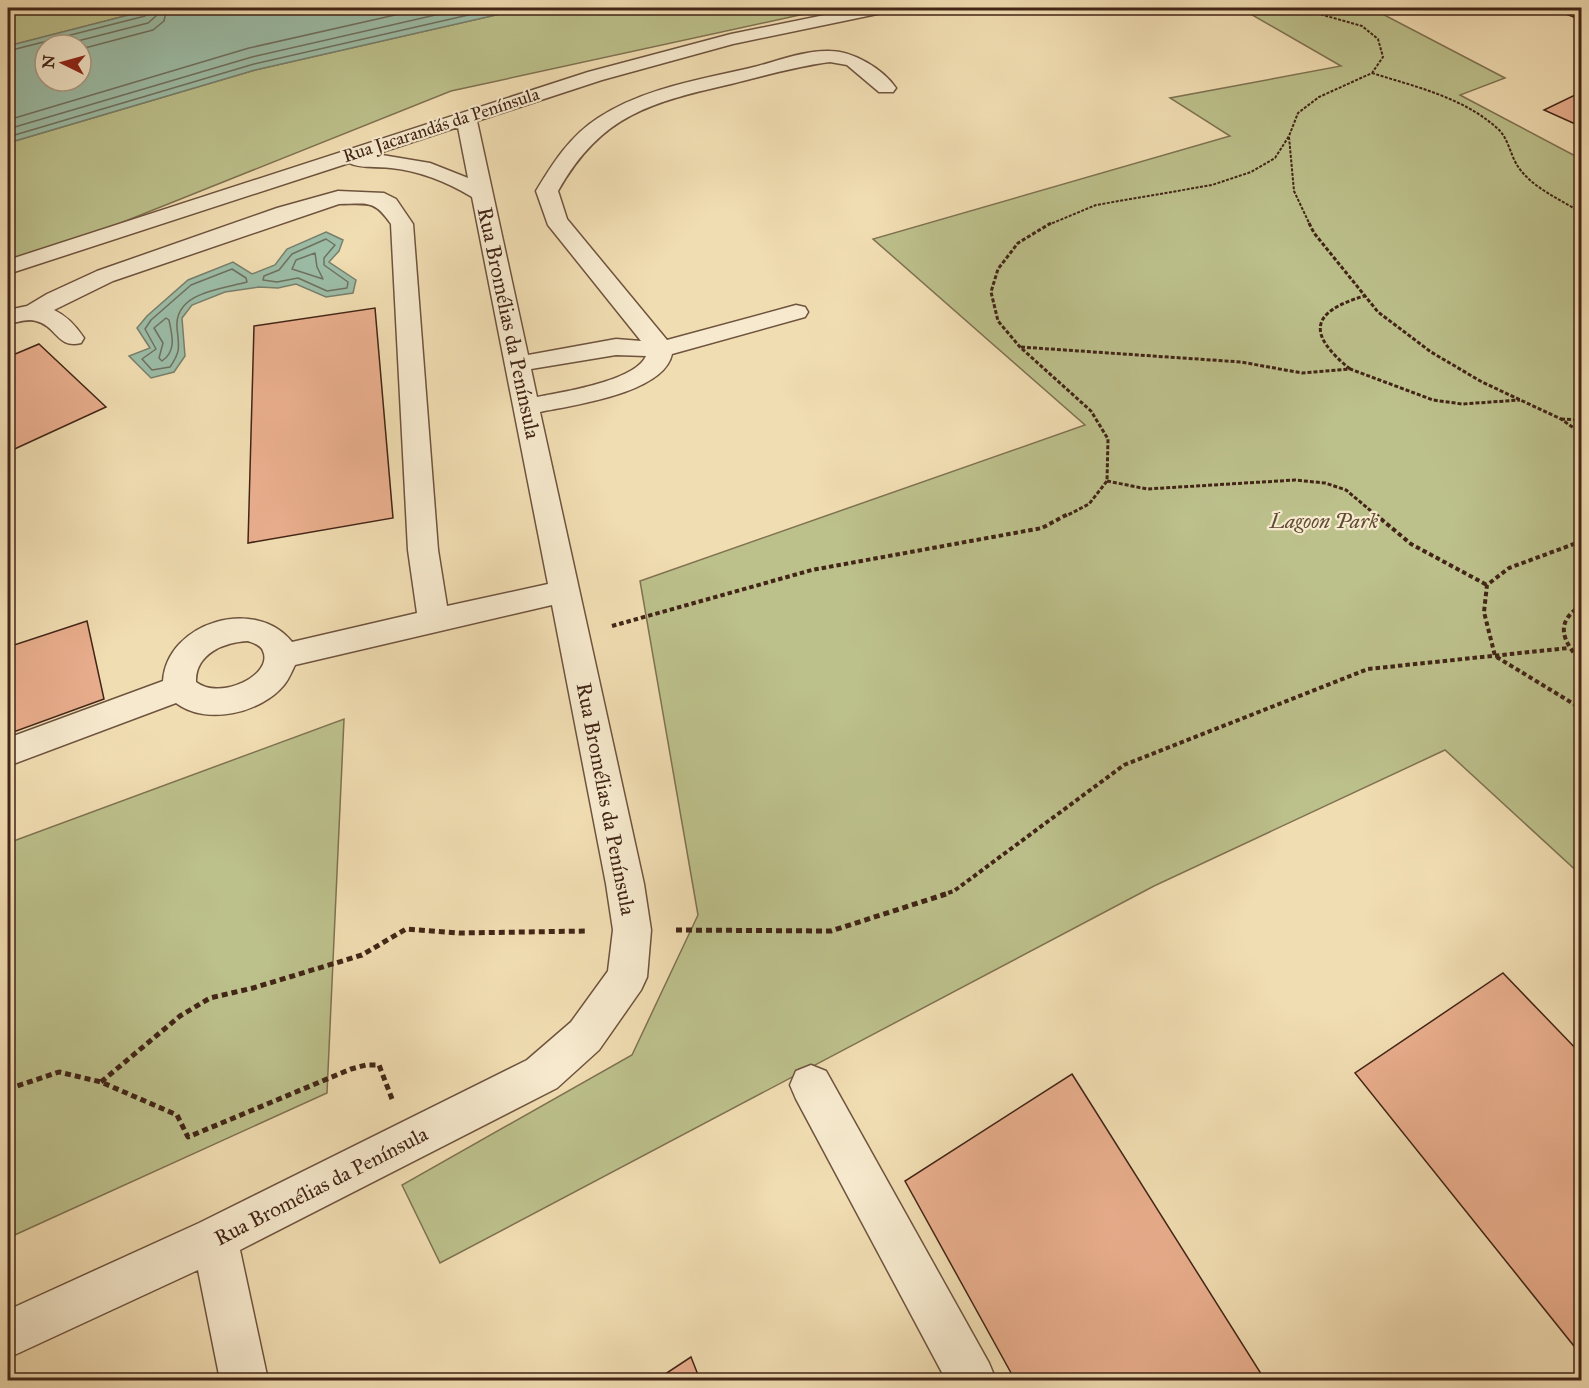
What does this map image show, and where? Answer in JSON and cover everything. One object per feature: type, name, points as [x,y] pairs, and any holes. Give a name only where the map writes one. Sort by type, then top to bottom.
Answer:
[{"type":"street","name":"Rua Jacarandás da Península","points":[[8,267],[595,76],[710,45],[882,8]]},
{"type":"street","points":[[661,349],[556,220],[547,191],[558,167],[603,123],[630,106],[693,87],[830,57],[853,61],[886,88]]},
{"type":"street","name":"Rua Bromélias da Península","points":[[8,1334],[215,1239],[542,1074],[585,1036],[627,978],[632,930],[625,884],[466,117]]},
{"type":"street","name":"Rua Bromélias da Península","points":[[330,161],[381,160],[406,163],[452,177],[483,195]]},
{"type":"street","points":[[8,317],[33,313],[55,299],[105,276],[285,213],[338,197],[376,198],[388,204],[402,224],[423,550],[434,620]]},
{"type":"street","points":[[518,364],[616,347],[661,349],[796,312]]},
{"type":"street","points":[[33,313],[66,327],[72,338]]},
{"type":"street","points":[[527,407],[602,391],[636,377],[656,363],[661,349]]},
{"type":"street","points":[[282,656],[564,591]]},
{"type":"street","points":[[251,629],[268,634],[279,643],[282,656],[278,670],[266,684],[249,695],[229,702],[209,703],[192,698],[181,688],[178,675],[184,660],[196,647],[223,633],[251,629]]},
{"type":"street","points":[[8,752],[181,688]]},
{"type":"street","points":[[811,1085],[972,1380]]},
{"type":"street","points":[[215,1239],[244,1380]]},
{"type":"path","points":[[574,637],[812,570],[1042,528],[1089,504],[1107,481],[1108,439],[1091,411],[1020,347],[998,321],[991,292],[998,269],[1018,243],[1054,221],[1096,205],[1212,185],[1251,172],[1275,158],[1289,136],[1298,113],[1319,97],[1372,73],[1383,57],[1378,39],[1362,26],[1298,8]]},
{"type":"path","points":[[1372,73],[1452,98],[1478,114],[1500,129],[1518,167],[1531,181],[1581,213]]},
{"type":"path","points":[[1289,136],[1294,190],[1314,233],[1378,312],[1431,352],[1482,382],[1561,419],[1581,434]]},
{"type":"path","points":[[1364,296],[1335,306],[1324,317],[1320,332],[1329,351],[1350,369],[1432,400],[1462,404],[1520,400]]},
{"type":"path","points":[[1020,347],[1241,362],[1302,373],[1350,369]]},
{"type":"path","points":[[1561,419],[1581,420]]},
{"type":"path","points":[[1107,481],[1147,489],[1295,480],[1325,483],[1346,490],[1411,544],[1487,585]]},
{"type":"path","points":[[1581,541],[1509,568],[1487,585],[1484,612],[1495,656],[1581,709]]},
{"type":"path","points":[[1581,605],[1570,610],[1564,621],[1563,634],[1568,648],[1581,663]]},
{"type":"path","points":[[101,1082],[180,1016],[210,998],[253,988],[362,955],[406,929],[459,933],[632,930],[831,931],[954,891],[1124,765],[1368,669],[1568,648]]},
{"type":"path","points":[[8,1089],[59,1072],[101,1082],[177,1115],[188,1137],[351,1069],[366,1065],[379,1065],[409,1142]]},
{"type":"green space","points":[[8,8],[156,8],[59,33],[33,33],[33,40],[8,46]]},
{"type":"green space","points":[[526,8],[832,8],[451,91],[8,268],[8,143],[255,70]]},
{"type":"green space","name":"Lagoon Park","points":[[1240,8],[1371,8],[1505,78],[1460,95],[1581,159],[1581,875],[1445,750],[1154,886],[440,1263],[402,1185],[632,1055],[698,915],[640,581],[1085,425],[873,239],[1230,136],[1170,98],[1341,66]]},
{"type":"green space","points":[[344,719],[327,1093],[8,1238],[8,843]]},
{"type":"water","points":[[156,8],[526,8],[255,70],[8,143],[8,46],[33,40],[33,93],[93,93],[93,33],[59,33]]},
{"type":"water","points":[[326,232],[343,240],[339,251],[329,262],[356,280],[353,293],[326,297],[296,284],[278,288],[259,287],[225,292],[192,305],[182,318],[185,356],[174,372],[151,378],[129,356],[150,348],[137,328],[147,316],[188,280],[233,262],[252,274],[275,265],[287,249]]},
{"type":"building","points":[[1549,8],[1582,8],[1582,20]]},
{"type":"building","points":[[1577,94],[1582,96],[1582,127],[1544,110]]},
{"type":"building","points":[[375,308],[393,518],[248,543],[254,326]]},
{"type":"building","points":[[39,344],[106,407],[8,452],[8,357]]},
{"type":"building","points":[[87,621],[104,699],[8,734],[8,647]]},
{"type":"building","points":[[1503,973],[1582,1055],[1582,1356],[1355,1073]]},
{"type":"building","points":[[1072,1074],[1265,1380],[1015,1380],[905,1181]]},
{"type":"building","points":[[691,1357],[700,1380],[656,1380]]}]
